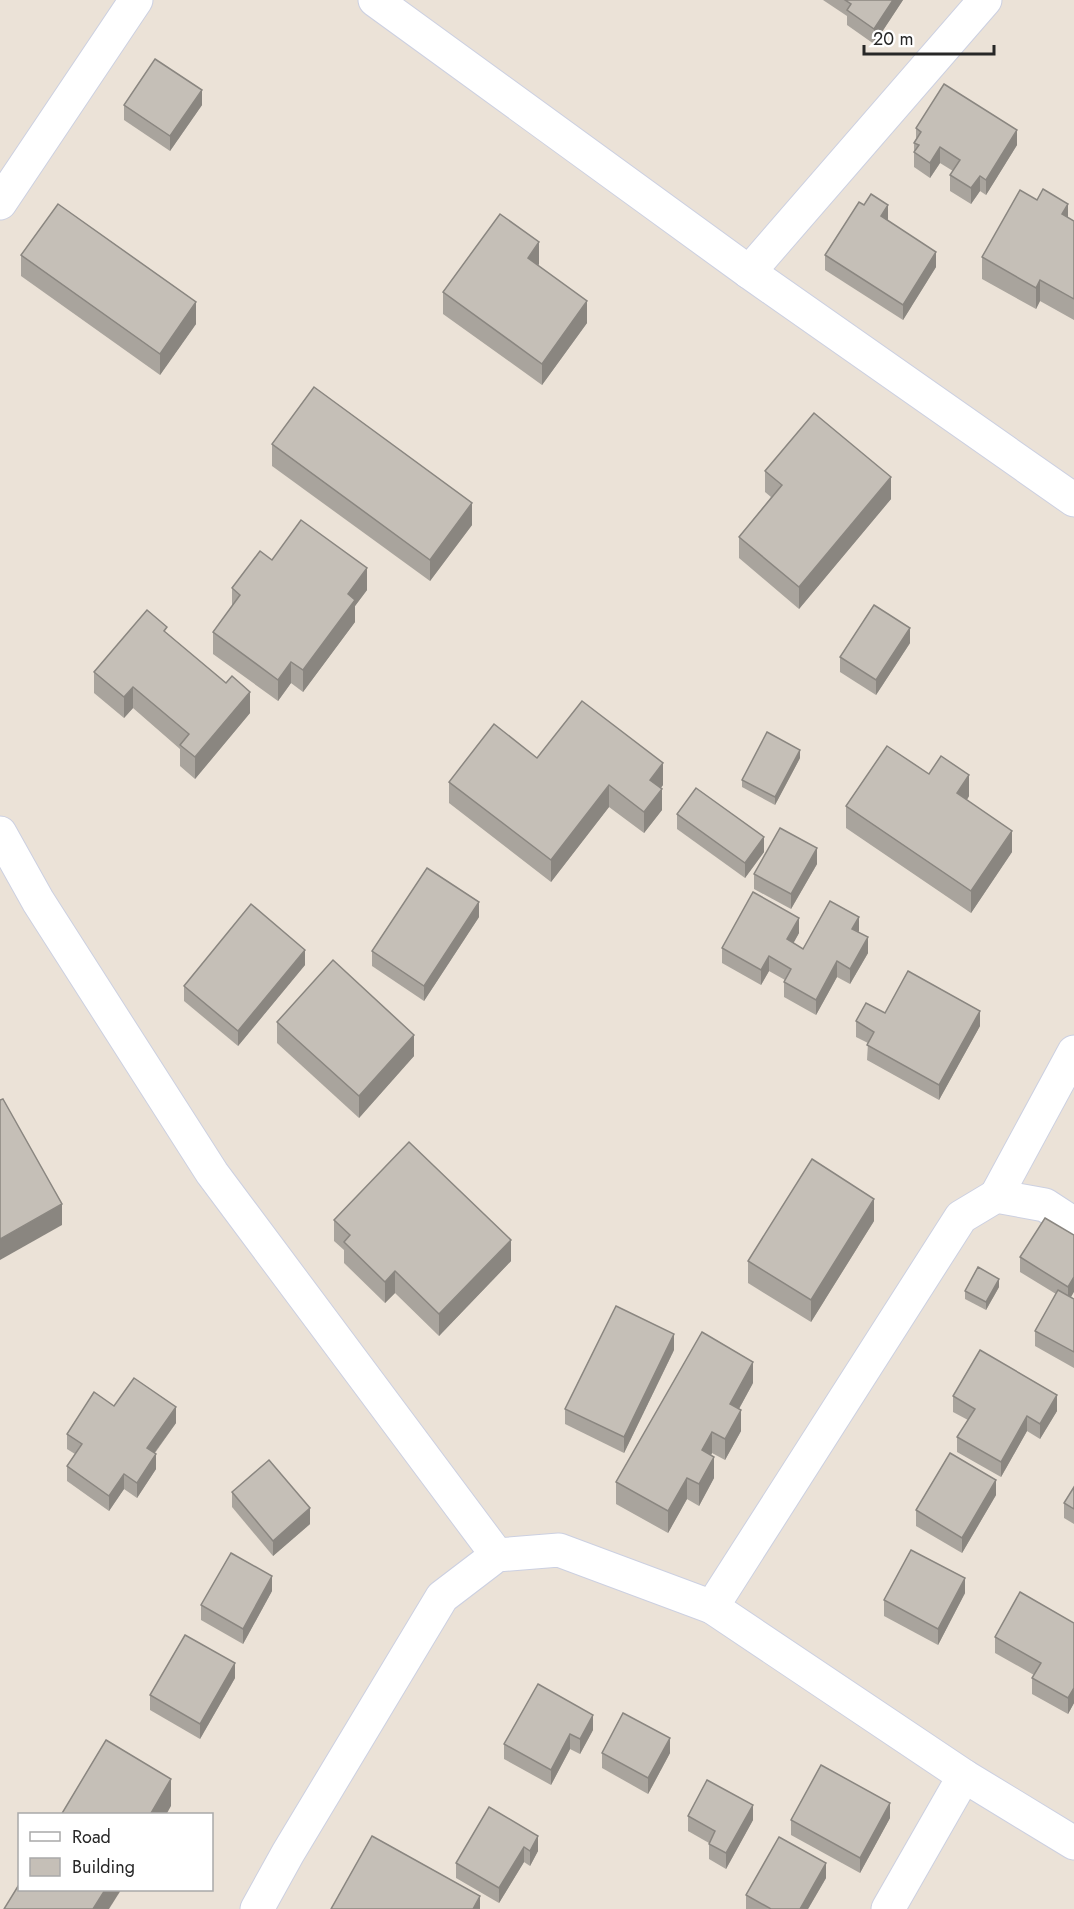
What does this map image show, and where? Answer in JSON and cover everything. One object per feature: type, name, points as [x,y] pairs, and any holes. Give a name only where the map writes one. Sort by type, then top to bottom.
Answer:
[{"type":"street","points":[[0,203],[136,0]]},
{"type":"street","points":[[375,0],[749,272],[1074,500]]},
{"type":"street","points":[[749,272],[985,0]]},
{"type":"street","points":[[2,843],[212,1173],[497,1555]]},
{"type":"street","points":[[712,1607],[961,1217],[996,1196],[1074,1052]]},
{"type":"street","points":[[996,1196],[1045,1205],[1074,1224]]},
{"type":"street","points":[[257,1909],[288,1853],[442,1597],[497,1555],[560,1551],[712,1607],[964,1776],[1074,1843]]},
{"type":"street","points":[[888,1909],[964,1776]]},
{"type":"building","points":[[845,0],[893,0],[874,29],[847,10],[851,4]]},
{"type":"building","points":[[155,59],[202,90],[170,136],[124,105]]},
{"type":"building","points":[[944,84],[1017,130],[986,180],[980,176],[971,188],[950,175],[960,160],[940,147],[930,163],[914,152],[919,145],[914,143],[921,132],[916,128]]},
{"type":"building","points":[[1043,189],[1068,204],[1062,214],[1074,221],[1074,299],[1040,280],[1036,288],[982,257],[1020,190],[1037,200]]},
{"type":"building","points":[[871,194],[888,205],[881,216],[936,252],[903,305],[825,255],[859,202],[864,205]]},
{"type":"building","points":[[58,204],[196,302],[160,354],[21,255]]},
{"type":"building","points":[[500,214],[539,242],[528,258],[587,301],[542,364],[443,292]]},
{"type":"building","points":[[314,387],[472,503],[430,560],[272,444]]},
{"type":"building","points":[[814,413],[891,477],[799,587],[739,537],[782,485],[765,471]]},
{"type":"building","points":[[301,520],[367,568],[348,594],[355,600],[303,670],[291,662],[278,680],[213,632],[240,595],[232,588],[260,551],[272,560]]},
{"type":"building","points":[[874,605],[910,628],[876,680],[840,657]]},
{"type":"building","points":[[147,610],[167,627],[164,631],[226,683],[232,676],[250,692],[195,757],[180,745],[189,734],[133,687],[124,697],[94,672]]},
{"type":"building","points":[[582,701],[663,763],[650,780],[662,789],[644,812],[609,785],[551,860],[449,782],[494,724],[537,758]]},
{"type":"building","points":[[767,732],[800,750],[775,797],[742,780]]},
{"type":"building","points":[[887,746],[929,774],[941,756],[969,775],[957,793],[1012,831],[971,891],[846,806]]},
{"type":"building","points":[[696,788],[764,837],[745,863],[677,814]]},
{"type":"building","points":[[780,828],[817,848],[791,894],[754,874]]},
{"type":"building","points":[[427,868],[479,902],[424,986],[372,951]]},
{"type":"building","points":[[753,892],[799,918],[787,939],[803,949],[830,901],[859,917],[852,929],[868,937],[850,969],[837,961],[816,1000],[784,982],[791,969],[769,956],[761,970],[722,948]]},
{"type":"building","points":[[251,904],[305,950],[238,1031],[184,986]]},
{"type":"building","points":[[333,960],[414,1035],[359,1096],[277,1022]]},
{"type":"building","points":[[908,971],[980,1011],[939,1085],[867,1045],[874,1032],[856,1021],[866,1003],[885,1013]]},
{"type":"building","points":[[3,1099],[62,1204],[0,1239],[0,1100]]},
{"type":"building","points":[[409,1142],[511,1240],[439,1314],[395,1271],[385,1282],[344,1242],[350,1235],[334,1220]]},
{"type":"building","points":[[812,1159],[874,1199],[811,1300],[748,1261]]},
{"type":"building","points":[[1045,1218],[1074,1235],[1074,1277],[1068,1287],[1020,1257]]},
{"type":"building","points":[[978,1267],[999,1279],[986,1302],[965,1291]]},
{"type":"building","points":[[1058,1290],[1074,1299],[1074,1352],[1035,1331]]},
{"type":"building","points":[[616,1306],[674,1334],[624,1437],[565,1409]]},
{"type":"building","points":[[702,1332],[753,1362],[730,1404],[741,1410],[725,1439],[712,1432],[702,1450],[714,1457],[699,1484],[687,1478],[668,1511],[616,1482]]},
{"type":"building","points":[[980,1350],[1057,1395],[1040,1424],[1027,1416],[1001,1462],[957,1437],[975,1409],[953,1396]]},
{"type":"building","points":[[134,1378],[176,1407],[147,1448],[156,1454],[137,1483],[124,1474],[109,1496],[67,1466],[82,1444],[67,1434],[94,1392],[114,1406]]},
{"type":"building","points":[[950,1453],[996,1480],[962,1538],[916,1510]]},
{"type":"building","points":[[269,1460],[310,1508],[273,1541],[232,1492]]},
{"type":"building","points":[[1074,1487],[1074,1509],[1064,1503]]},
{"type":"building","points":[[911,1550],[965,1578],[938,1629],[884,1600]]},
{"type":"building","points":[[231,1553],[272,1576],[243,1629],[201,1605]]},
{"type":"building","points":[[1020,1592],[1074,1623],[1074,1688],[1068,1698],[1032,1678],[1041,1663],[995,1637]]},
{"type":"building","points":[[185,1635],[235,1663],[200,1724],[150,1695]]},
{"type":"building","points":[[538,1684],[593,1715],[580,1739],[570,1734],[551,1770],[504,1744]]},
{"type":"building","points":[[623,1713],[670,1738],[648,1778],[602,1753]]},
{"type":"building","points":[[106,1740],[171,1779],[151,1813],[62,1813]]},
{"type":"building","points":[[821,1765],[890,1803],[860,1858],[791,1820]]},
{"type":"building","points":[[707,1780],[753,1805],[726,1853],[709,1844],[715,1831],[688,1816]]},
{"type":"building","points":[[489,1807],[538,1836],[530,1851],[524,1847],[499,1888],[456,1863]]},
{"type":"building","points":[[372,1836],[480,1896],[473,1909],[331,1909]]},
{"type":"building","points":[[779,1837],[826,1863],[800,1909],[771,1909],[746,1895]]},
{"type":"building","points":[[18,1886],[18,1891],[104,1891],[93,1909],[4,1909]]}]
